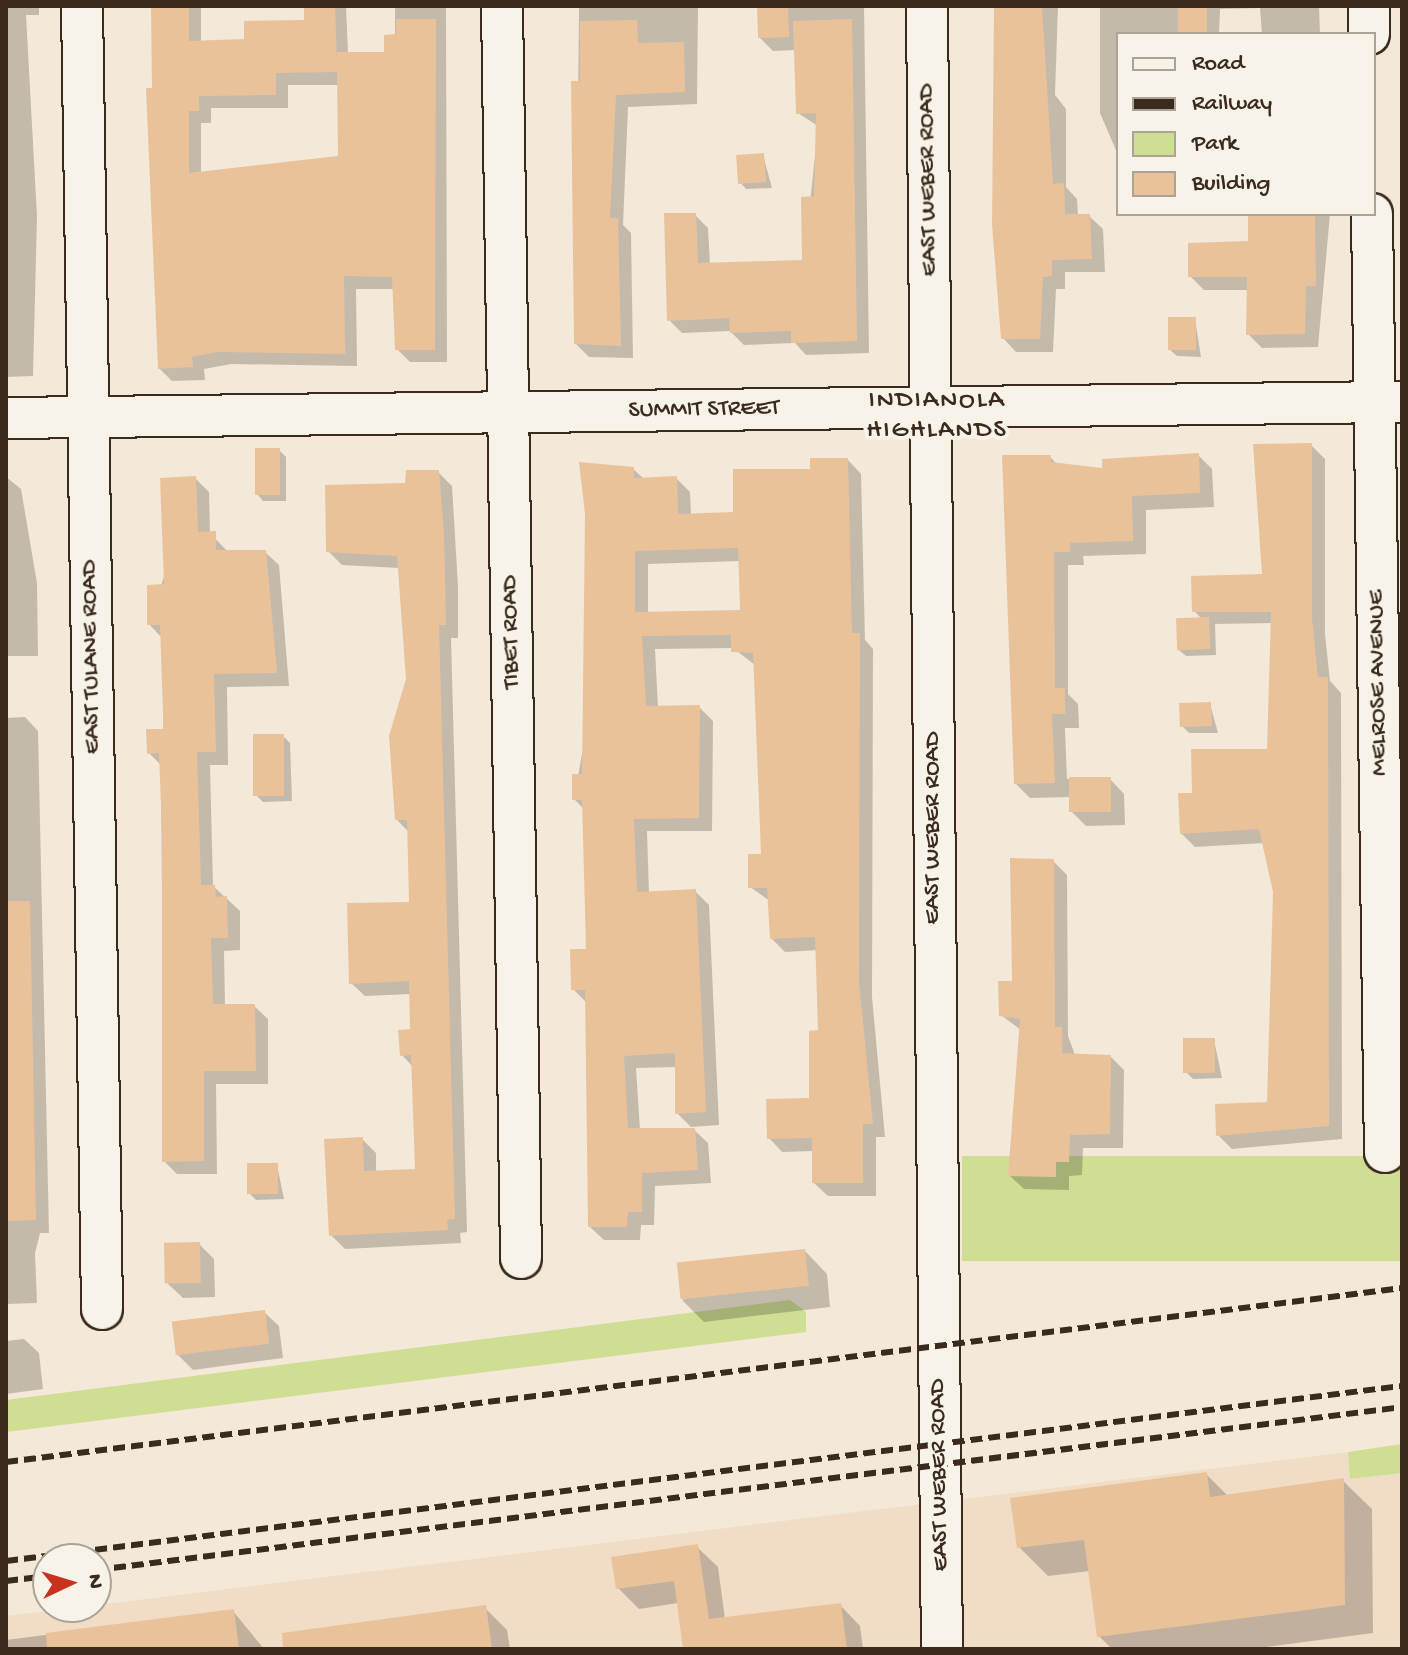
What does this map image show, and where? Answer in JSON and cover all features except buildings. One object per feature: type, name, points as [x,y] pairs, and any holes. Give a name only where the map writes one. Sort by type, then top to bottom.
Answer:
[{"type":"street","name":"EAST TULANE ROAD","points":[[82,6],[102,1309]]},
{"type":"street","name":"TIBET ROAD","points":[[502,6],[521,1258]]},
{"type":"street","name":"EAST WEBER ROAD","points":[[927,6],[942,1649]]},
{"type":"street","points":[[1369,6],[1369,32]]},
{"type":"street","name":"MELROSE AVENUE","points":[[1372,216],[1388,402],[1385,1152]]},
{"type":"street","name":"SUMMIT STREET","points":[[6,418],[1388,402]]},
{"type":"shaded area","points":[[1348,1452],[1350,1479],[1402,1473],[1402,1649],[6,1649],[6,1616],[32,1613],[32,1623],[112,1623],[112,1603]]},
{"type":"green space","points":[[962,1156],[1402,1156],[1402,1261],[962,1261]]},
{"type":"green space","points":[[790,1300],[806,1312],[806,1332],[6,1432],[6,1400]]},
{"type":"green space","points":[[1402,1444],[1402,1473],[1350,1479],[1348,1452]]},
{"type":"railway","points":[[6,1462],[1402,1288]]},
{"type":"railway","points":[[6,1561],[1402,1386]]},
{"type":"railway","points":[[112,1568],[1402,1407]]},
{"type":"railway","points":[[6,1581],[32,1578]]},
{"type":"district","name":"INDIANOLA HIGHLANDS","points":[[937,417]]}]
